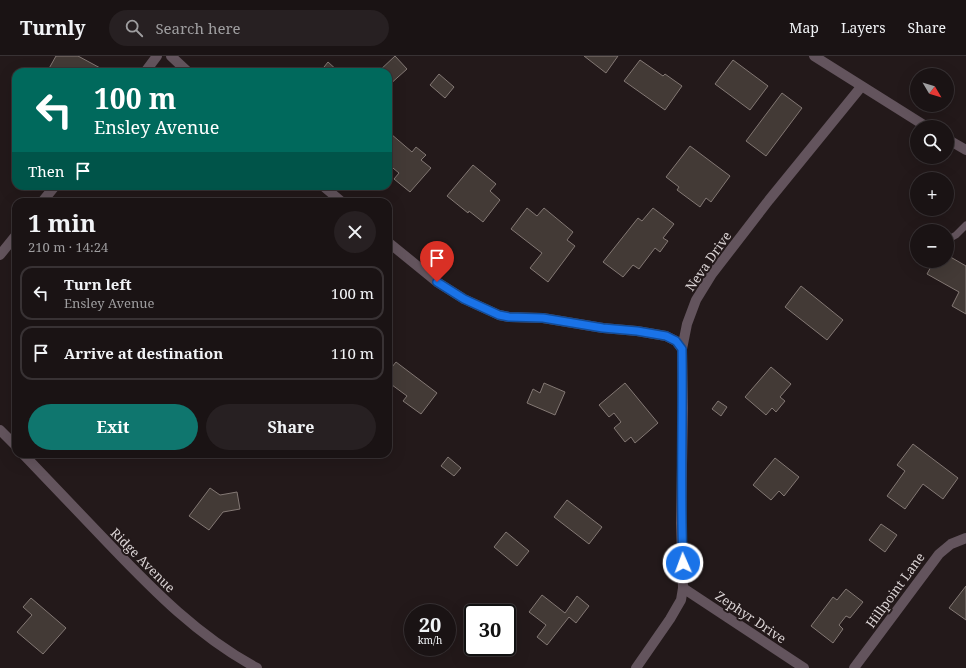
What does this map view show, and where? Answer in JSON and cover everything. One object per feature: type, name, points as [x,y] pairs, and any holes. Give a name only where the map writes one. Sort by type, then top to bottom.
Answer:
[{"type":"street","points":[[148,68],[157,56]]},
{"type":"street","points":[[171,56],[184,68]]},
{"type":"street","points":[[814,56],[915,120]]},
{"type":"street","name":"Neva Drive","points":[[636,668],[670,619],[681,600],[683,588],[681,523],[683,408],[682,349],[687,324],[696,300],[712,274],[769,200],[861,87]]},
{"type":"street","points":[[954,143],[966,150]]},
{"type":"street","points":[[45,198],[52,190]]},
{"type":"street","points":[[328,190],[337,198]]},
{"type":"street","points":[[0,255],[12,240]]},
{"type":"street","points":[[392,245],[437,282],[464,299],[499,315],[509,317],[543,318],[603,328],[637,331],[666,336],[676,341],[682,349]]},
{"type":"street","points":[[0,430],[12,442]]},
{"type":"street","name":"Ridge Avenue","points":[[27,458],[153,591],[215,642],[257,668]]},
{"type":"street","name":"Hillpoint Lane","points":[[854,668],[939,554],[951,544],[966,538]]},
{"type":"street","name":"Zephyr Drive","points":[[683,588],[804,668]]},
{"type":"lane","points":[[954,236],[966,225]]},
{"type":"building","points":[[56,56],[78,56],[100,68],[49,68]]},
{"type":"building","points":[[395,56],[407,69],[392,82],[392,68],[382,68]]},
{"type":"building","points":[[584,56],[618,56],[606,73]]},
{"type":"building","points":[[640,60],[663,76],[665,74],[682,86],[665,110],[624,81]]},
{"type":"building","points":[[733,60],[768,86],[750,110],[715,84]]},
{"type":"building","points":[[328,62],[335,68],[323,68]]},
{"type":"building","points":[[439,74],[454,87],[445,98],[430,85]]},
{"type":"building","points":[[782,93],[802,108],[766,156],[746,141]]},
{"type":"building","points":[[392,135],[412,152],[416,147],[426,155],[421,160],[431,168],[410,192],[394,179],[399,173],[392,167]]},
{"type":"building","points":[[690,146],[730,176],[711,202],[706,198],[700,207],[677,190],[679,187],[666,177]]},
{"type":"building","points":[[473,165],[496,184],[490,191],[500,200],[483,222],[469,211],[468,213],[447,196]]},
{"type":"building","points":[[527,208],[537,216],[544,208],[573,232],[567,240],[575,246],[548,282],[530,268],[542,253],[511,229]]},
{"type":"building","points":[[653,208],[674,224],[663,238],[668,241],[660,252],[655,248],[639,269],[633,265],[623,277],[603,262],[638,218],[642,221]]},
{"type":"building","points":[[954,259],[966,266],[966,314],[952,306],[959,292],[927,274],[930,268],[954,268]]},
{"type":"building","points":[[801,286],[843,320],[827,340],[785,307]]},
{"type":"building","points":[[396,362],[437,393],[421,414],[403,401],[407,396],[392,385],[392,367]]},
{"type":"building","points":[[771,367],[791,384],[780,397],[785,401],[776,412],[772,408],[766,415],[745,397]]},
{"type":"building","points":[[544,383],[565,392],[555,415],[527,403],[533,389],[540,393]]},
{"type":"building","points":[[625,383],[658,423],[635,443],[631,437],[625,442],[614,428],[621,422],[614,413],[609,417],[599,405]]},
{"type":"building","points":[[718,401],[727,407],[721,416],[712,409]]},
{"type":"building","points":[[913,444],[958,478],[943,499],[923,484],[905,509],[887,496],[905,471],[897,465]]},
{"type":"building","points":[[448,457],[461,468],[454,476],[441,466]]},
{"type":"building","points":[[775,458],[799,477],[784,496],[779,491],[771,500],[753,485]]},
{"type":"building","points":[[210,488],[220,495],[237,492],[240,509],[223,512],[209,530],[189,516]]},
{"type":"building","points":[[567,500],[602,527],[589,544],[554,517]]},
{"type":"building","points":[[881,524],[897,535],[885,552],[869,540]]},
{"type":"building","points":[[506,532],[529,551],[517,566],[494,547]]},
{"type":"building","points":[[966,586],[966,620],[949,608]]},
{"type":"building","points":[[846,589],[863,602],[850,618],[846,616],[839,625],[843,629],[833,643],[811,626],[833,597],[837,600]]},
{"type":"building","points":[[542,595],[565,613],[577,596],[589,606],[576,623],[569,617],[547,645],[537,637],[546,625],[529,612]]},
{"type":"building","points":[[31,598],[66,628],[43,654],[17,632],[32,615],[23,607]]},
{"type":"route","points":[[437,282],[464,299],[499,315],[509,317],[543,318],[603,328],[637,331],[666,336],[676,341],[682,349],[683,408],[681,523],[683,563]]}]
